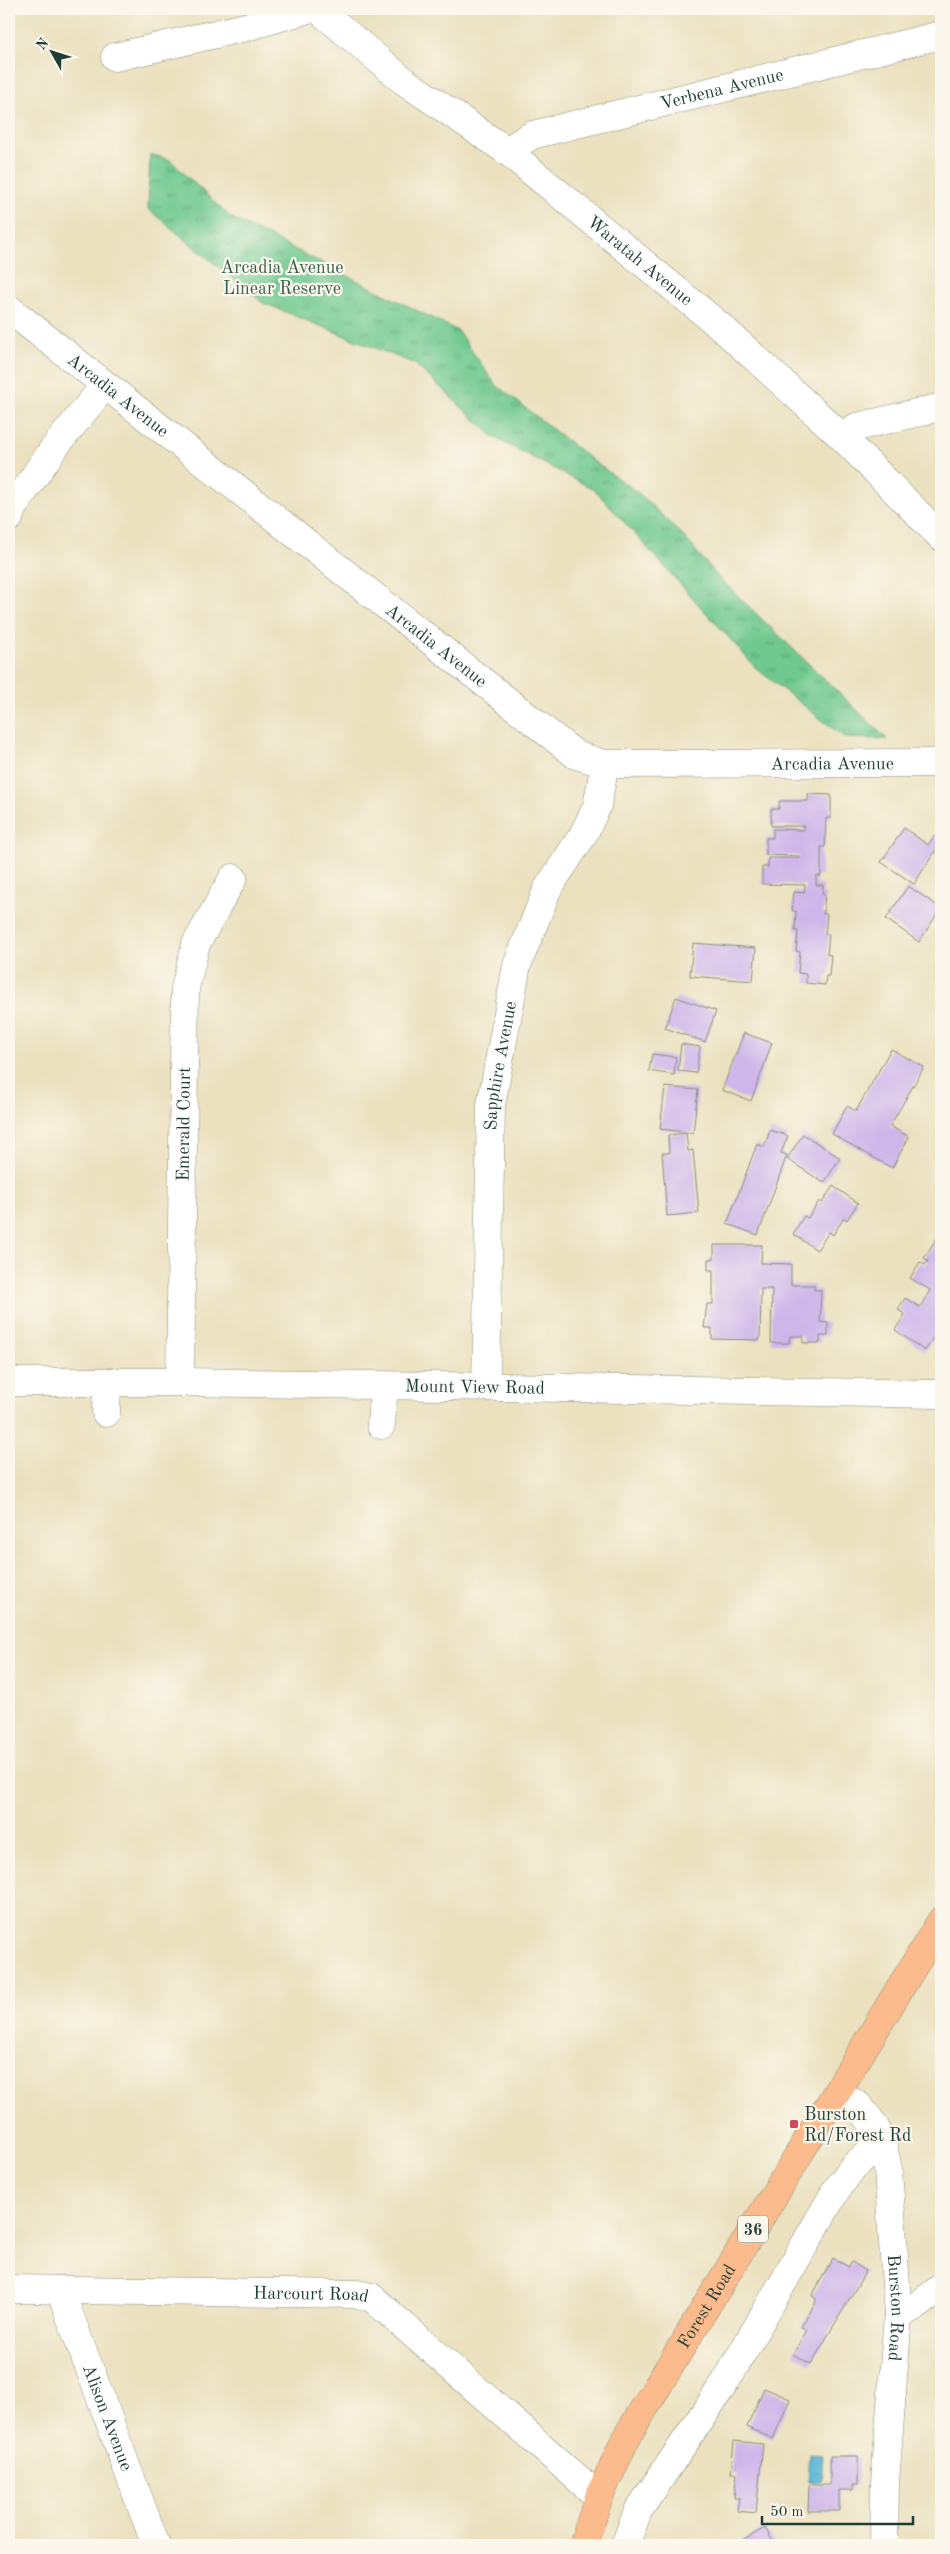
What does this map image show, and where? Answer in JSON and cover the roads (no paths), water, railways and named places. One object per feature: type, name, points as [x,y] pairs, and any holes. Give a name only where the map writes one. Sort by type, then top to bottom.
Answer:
[{"type":"main road","name":"Forest Road","points":[[583,2545],[599,2497],[630,2431],[941,1921]]},
{"type":"street","points":[[115,57],[246,27],[308,9]]},
{"type":"street","name":"Waratah Avenue","points":[[318,9],[404,81],[507,151],[720,326],[841,436],[941,537]]},
{"type":"street","name":"Verbena Avenue","points":[[507,151],[532,135],[941,35]]},
{"type":"street","name":"Arcadia Avenue","points":[[9,309],[576,755],[605,764],[941,763]]},
{"type":"street","points":[[9,518],[13,507],[54,448],[106,385]]},
{"type":"street","points":[[841,436],[857,427],[941,407]]},
{"type":"street","name":"Sapphire Avenue","points":[[486,1387],[491,1105],[516,974],[548,888],[583,835],[597,806],[605,764]]},
{"type":"street","name":"Emerald Court","points":[[180,1382],[186,988],[196,944],[233,878]]},
{"type":"street","name":"Mount View Road","points":[[9,1382],[107,1384],[180,1382],[941,1394]]},
{"type":"street","points":[[106,1413],[107,1384]]},
{"type":"street","points":[[381,1425],[384,1386]]},
{"type":"street","name":"Burston Road","points":[[837,2092],[865,2111],[882,2141],[888,2169],[898,2315],[885,2482],[884,2545]]},
{"type":"street","points":[[625,2545],[638,2511],[726,2381],[835,2192],[853,2167],[882,2141]]},
{"type":"street","points":[[898,2315],[918,2305],[941,2288]]},
{"type":"street","name":"Harcourt Road","points":[[9,2289],[357,2294],[371,2297],[599,2497]]},
{"type":"street","name":"Alison Avenue","points":[[60,2290],[156,2545]]},
{"type":"water","points":[[810,2454],[823,2455],[821,2482],[808,2481]]},
{"type":"place","name":"Burston Rd/Forest Rd","points":[[794,2124]]},
{"type":"park label","name":"Arcadia Avenue Linear Reserve","points":[[282,277]]}]
